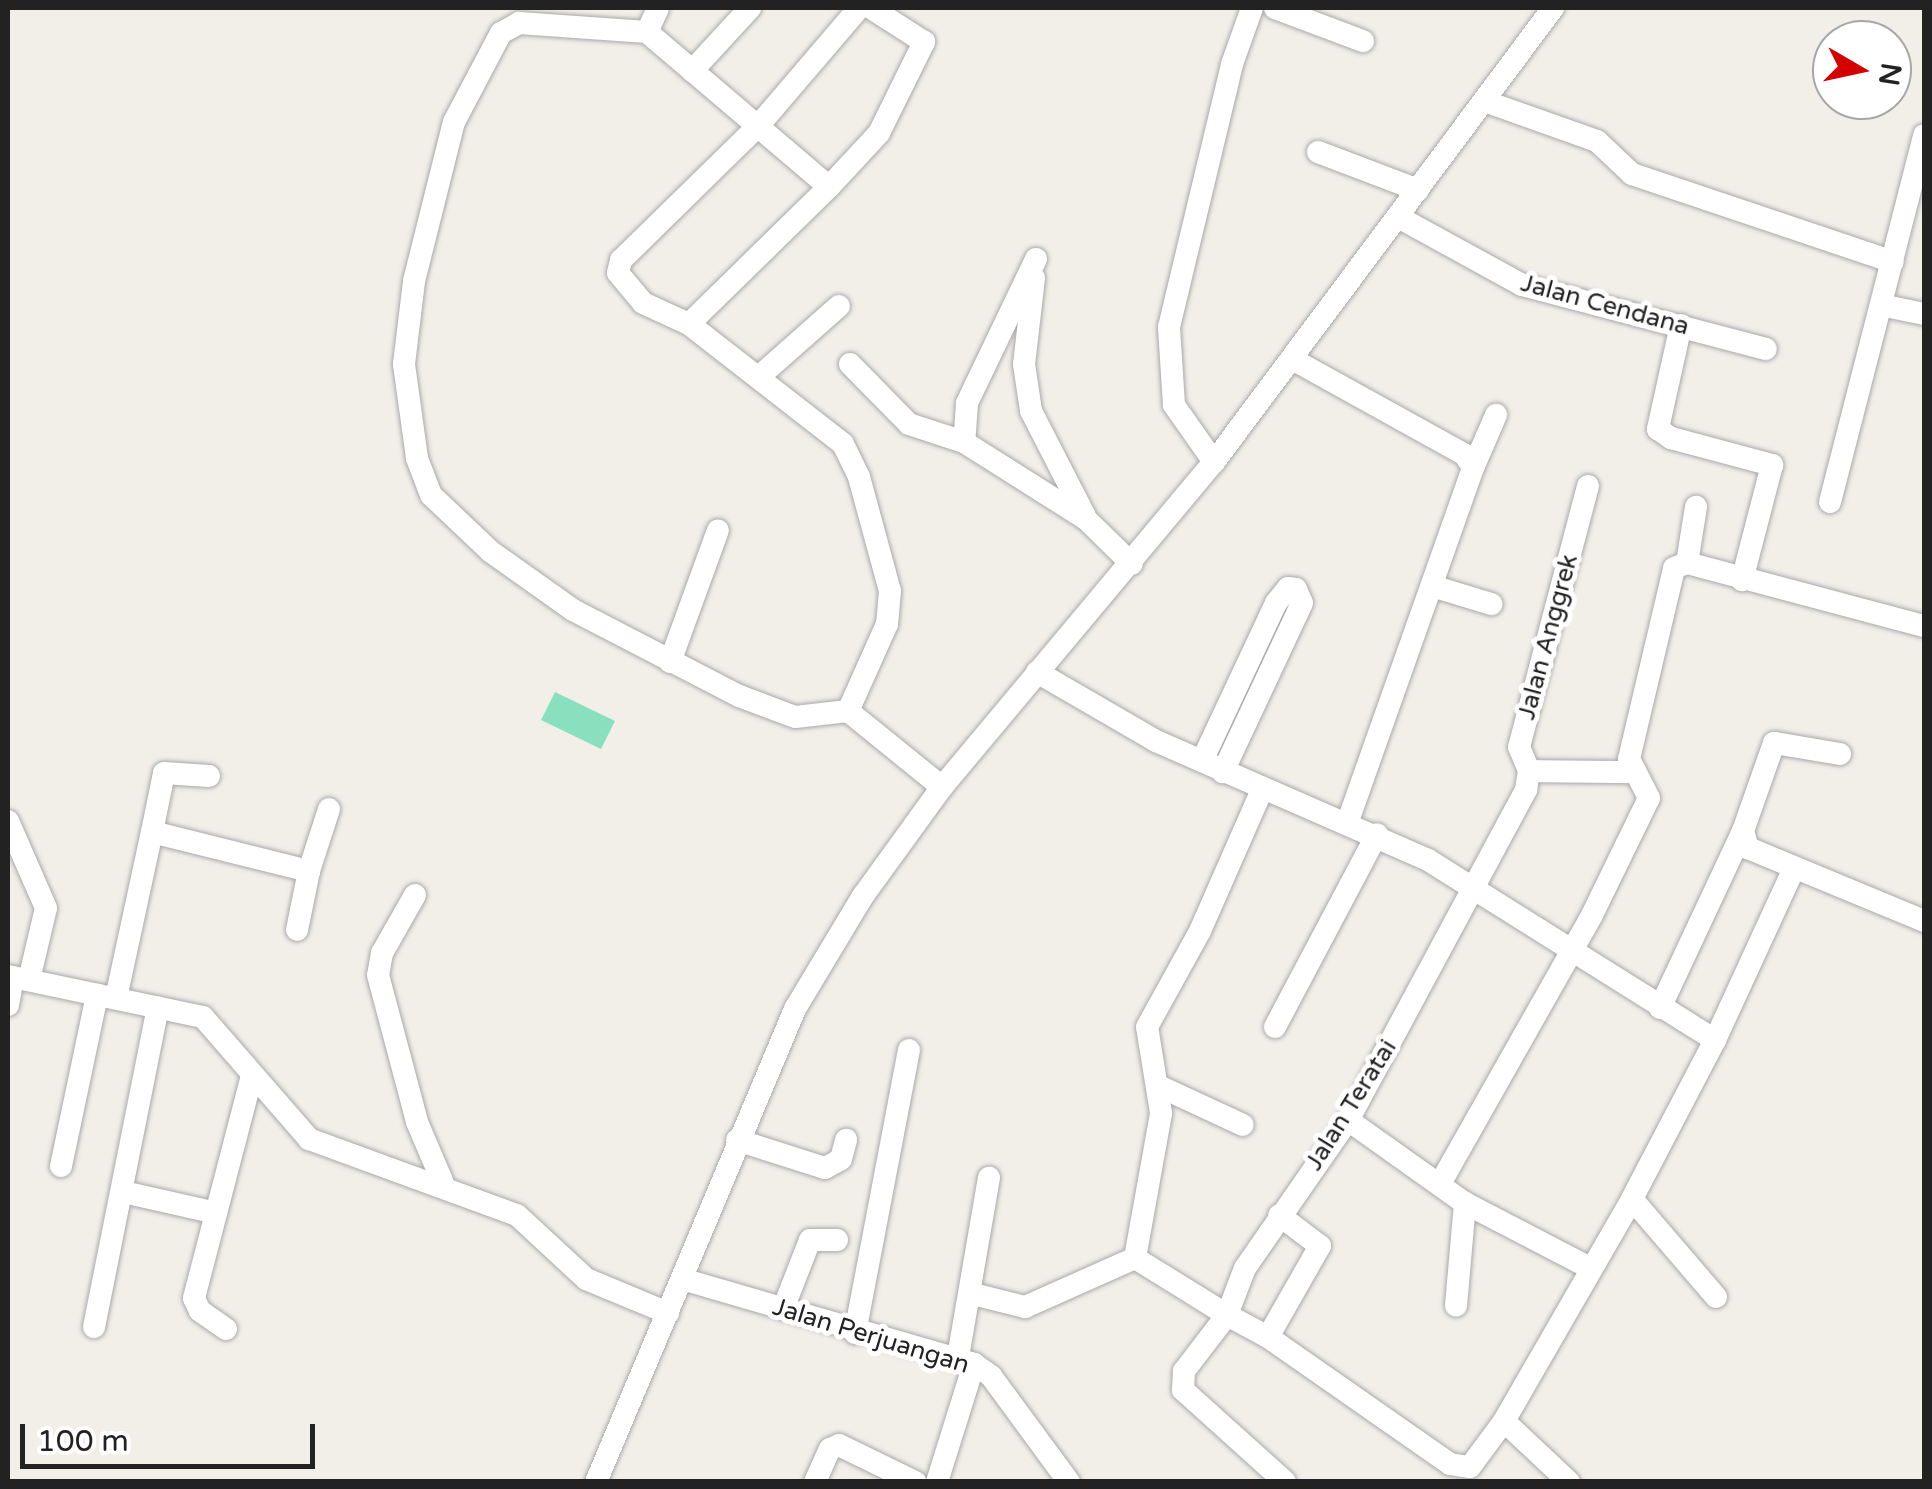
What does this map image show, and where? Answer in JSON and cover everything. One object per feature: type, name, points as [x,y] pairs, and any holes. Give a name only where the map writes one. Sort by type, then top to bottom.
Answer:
[{"type":"street","points":[[648,32],[658,8]]},
{"type":"street","points":[[692,71],[750,8]]},
{"type":"street","points":[[848,711],[887,624],[887,574],[843,444],[761,375],[689,324],[643,302],[623,283],[621,260],[758,126],[859,8]]},
{"type":"street","points":[[689,324],[830,187],[879,133],[924,42],[871,8]]},
{"type":"street","points":[[1214,462],[1174,405],[1168,344],[1173,293],[1252,8]]},
{"type":"street","points":[[1275,8],[1363,40]]},
{"type":"street","points":[[596,1482],[738,1140],[828,950],[942,786],[1214,462],[1487,102],[1553,8]]},
{"type":"street","points":[[830,187],[648,32],[519,23],[501,33],[454,122],[414,281],[404,364],[417,458],[431,494],[457,525],[573,610],[670,662],[795,717],[848,711],[942,786]]},
{"type":"street","points":[[1487,102],[1597,140],[1632,174],[1893,262]]},
{"type":"street","points":[[1830,502],[1893,262],[1917,200],[1924,135]]},
{"type":"street","points":[[1318,152],[1418,190]]},
{"type":"street","name":"Jalan Cendana","points":[[1398,218],[1522,285],[1766,349]]},
{"type":"street","points":[[964,442],[967,403],[1036,259],[1024,364],[1031,411],[1086,518]]},
{"type":"street","points":[[1881,304],[1924,314]]},
{"type":"street","points":[[761,375],[839,306]]},
{"type":"street","points":[[1680,325],[1658,428],[1670,438],[1772,466],[1742,580]]},
{"type":"street","points":[[1292,359],[1465,455],[1473,468]]},
{"type":"street","points":[[850,364],[909,424],[964,442],[1086,518],[1132,564]]},
{"type":"street","points":[[1348,821],[1436,587],[1473,468],[1496,416]]},
{"type":"street","name":"Jalan Anggrek","points":[[1474,892],[1526,790],[1529,771],[1518,747],[1588,486]]},
{"type":"street","points":[[1687,563],[1696,507]]},
{"type":"street","points":[[670,662],[718,530]]},
{"type":"street","points":[[1630,772],[1674,568],[1687,563],[1924,626]]},
{"type":"street","points":[[1436,587],[1490,604]]},
{"type":"street","points":[[1202,762],[1230,732],[1302,603],[1296,589],[1288,588],[1276,603],[1230,732],[1224,772]]},
{"type":"street","points":[[1037,672],[1114,720],[1202,762],[1262,790],[1378,834],[1715,1040]]},
{"type":"street","points":[[1660,1008],[1743,831],[1774,743],[1840,754]]},
{"type":"street","points":[[1441,1182],[1569,953],[1649,798],[1644,779],[1630,772],[1529,771]]},
{"type":"street","points":[[61,1166],[152,832],[164,773],[209,776]]},
{"type":"street","points":[[1135,1258],[1161,1087],[1147,1027],[1200,932],[1262,790]]},
{"type":"street","points":[[297,930],[329,809]]},
{"type":"street","points":[[8,821],[46,908],[8,1004]]},
{"type":"street","points":[[1743,831],[1748,848],[1924,921]]},
{"type":"street","points":[[152,832],[310,870]]},
{"type":"street","points":[[1275,1028],[1378,834]]},
{"type":"street","points":[[1135,1258],[1227,1316],[1268,1336],[1443,1473],[1470,1467],[1504,1421],[1632,1199],[1715,1040],[1794,868]]},
{"type":"street","name":"Jalan Teratai","points":[[1285,1482],[1183,1390],[1184,1371],[1227,1316],[1245,1268],[1348,1120],[1474,892]]},
{"type":"street","points":[[415,895],[382,953],[378,975],[417,1122],[443,1183]]},
{"type":"street","points":[[17,978],[158,1007],[214,1024],[309,1139],[443,1183],[517,1215],[586,1278],[668,1313]]},
{"type":"street","points":[[94,1327],[158,1007]]},
{"type":"street","points":[[855,1333],[909,1050]]},
{"type":"street","points":[[226,1328],[200,1312],[194,1298],[252,1074]]},
{"type":"street","points":[[1161,1087],[1243,1125]]},
{"type":"street","points":[[1348,1120],[1441,1182],[1465,1203],[1590,1268]]},
{"type":"street","points":[[738,1140],[825,1168],[841,1159],[846,1140]]},
{"type":"street","points":[[937,1482],[966,1361],[989,1178]]},
{"type":"street","points":[[123,1192],[216,1212]]},
{"type":"street","points":[[1632,1199],[1716,1297]]},
{"type":"street","points":[[1456,1306],[1465,1203]]},
{"type":"street","points":[[1268,1336],[1320,1246],[1279,1215]]},
{"type":"street","points":[[782,1309],[810,1240],[837,1240]]},
{"type":"street","points":[[973,1294],[1024,1306],[1135,1258]]},
{"type":"street","name":"Jalan Perjuangan","points":[[682,1279],[855,1333],[966,1361],[991,1376],[1069,1482]]},
{"type":"street","points":[[1504,1421],[1569,1482]]},
{"type":"street","points":[[814,1482],[830,1448],[838,1445],[915,1482]]},
{"type":"green space","points":[[555,692],[615,721],[601,749],[541,720]]}]
